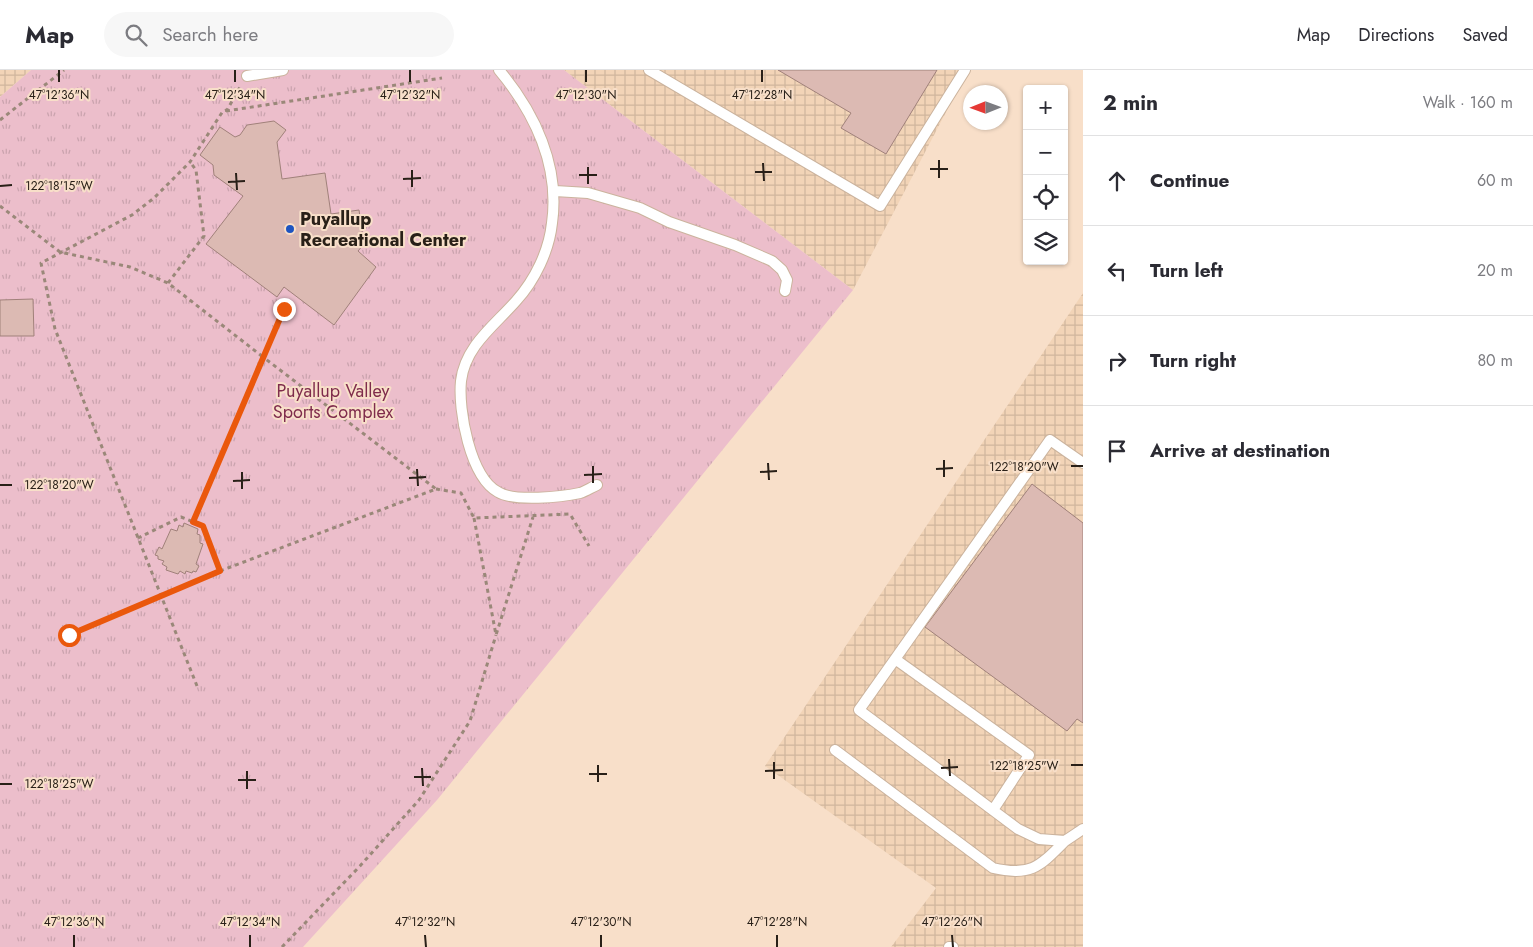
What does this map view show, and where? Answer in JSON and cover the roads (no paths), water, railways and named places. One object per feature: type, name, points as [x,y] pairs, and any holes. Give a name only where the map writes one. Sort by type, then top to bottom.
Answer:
[{"type":"lane","points":[[247,76],[283,70]]},
{"type":"lane","points":[[499,70],[509,82],[540,136],[551,164],[555,192],[552,224],[543,256],[530,283],[476,344],[467,360],[462,380],[466,430],[480,473],[497,492],[514,498],[546,496],[581,492],[597,485]]},
{"type":"lane","points":[[649,70],[880,206],[965,70]]},
{"type":"lane","points":[[555,192],[588,193],[640,208],[669,222],[735,244],[772,261],[782,270],[787,280],[785,291]]},
{"type":"lane","points":[[1065,841],[1039,839],[1018,829],[859,710],[1050,440],[1083,463]]},
{"type":"lane","points":[[895,659],[1029,755],[993,810]]},
{"type":"lane","points":[[835,750],[993,868],[1010,872],[1028,870],[1042,864],[1065,841],[1083,829]]},
{"type":"lane","points":[[949,947],[954,947]]},
{"type":"place","name":"Puyallup Recreational Center","points":[[290,229]]},
{"type":"park label","name":"Puyallup Valley Sports Complex","points":[[333,401]]}]
